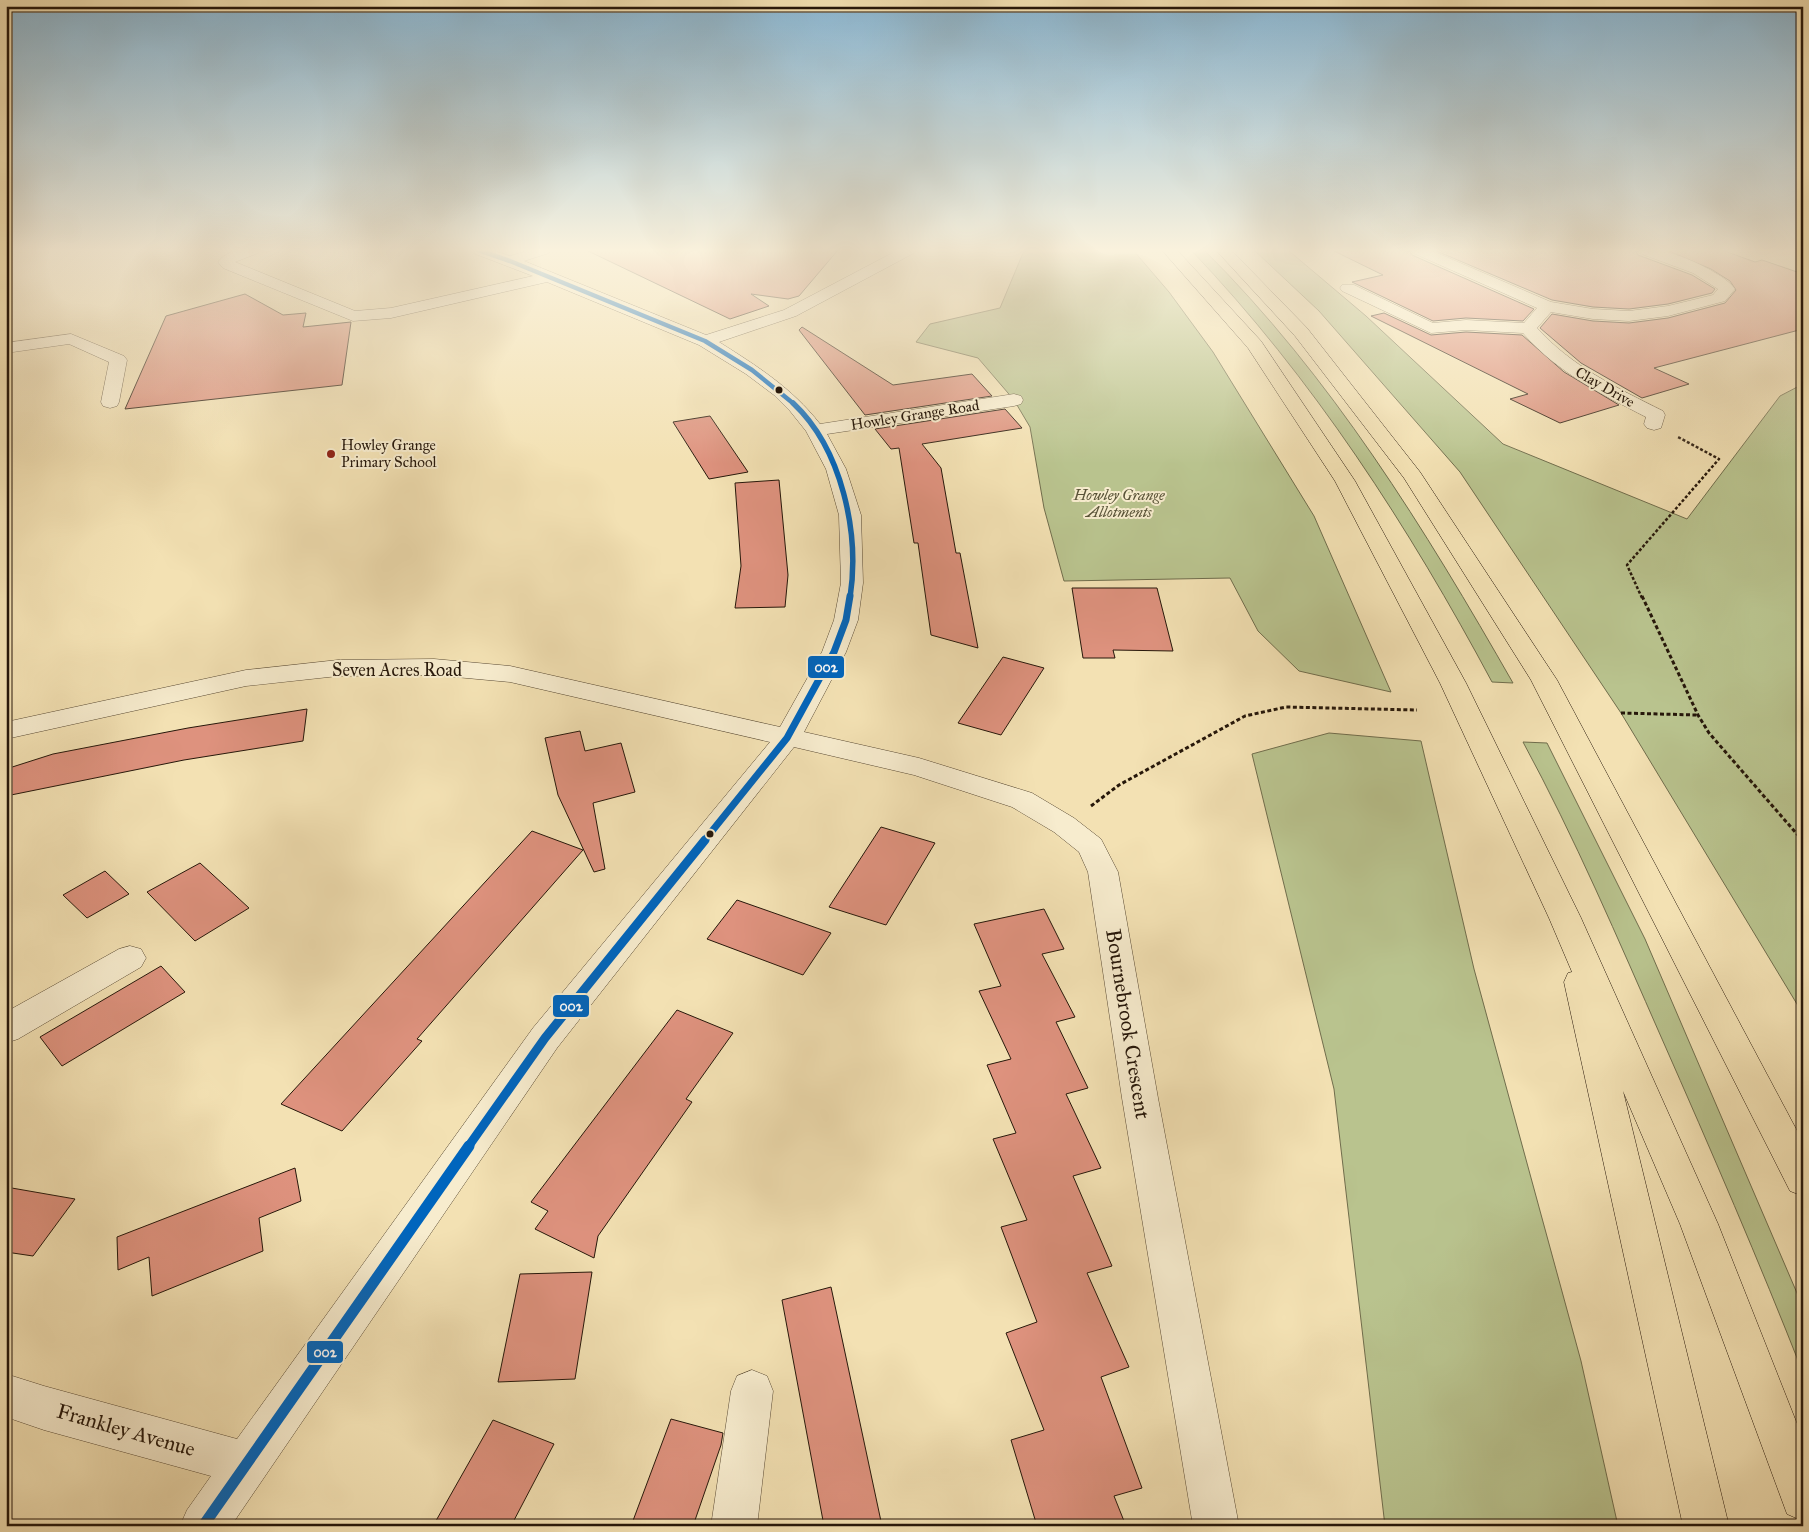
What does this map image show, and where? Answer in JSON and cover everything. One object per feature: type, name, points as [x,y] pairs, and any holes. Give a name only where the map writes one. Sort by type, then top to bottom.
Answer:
[{"type":"highway","points":[[1233,321],[1255,345],[1345,480],[1453,684],[1565,918],[1699,1224],[1803,1498]]},
{"type":"highway","points":[[1291,321],[1413,476],[1544,680],[1803,1179]]},
{"type":"highway","points":[[1565,918],[1706,1526]]},
{"type":"street","points":[[203,1526],[545,1038],[754,782],[787,738],[834,652],[846,620],[852,583],[850,515],[836,469],[815,430],[797,407],[780,391],[752,370],[705,341],[665,321]]},
{"type":"street","points":[[705,341],[764,321]]},
{"type":"street","points":[[1417,321],[1431,328],[1466,325],[1528,328],[1534,321]]},
{"type":"street","name":"Clay Drive","points":[[1528,328],[1540,343],[1590,381],[1656,415],[1654,424]]},
{"type":"street","points":[[6,348],[71,339],[118,360],[110,402]]},
{"type":"street","name":"Howley Grange Road","points":[[815,430],[1014,400]]},
{"type":"street","name":"Seven Acres Road","points":[[6,730],[246,678],[338,668],[434,667],[510,674],[787,738]]},
{"type":"street","name":"Bournebrook Crescent","points":[[787,738],[919,767],[1022,800],[1064,825],[1091,846],[1103,872],[1140,1098],[1216,1526]]},
{"type":"street","points":[[6,1029],[130,958]]},
{"type":"street","points":[[734,1526],[752,1391]]},
{"type":"street","name":"Frankley Avenue","points":[[6,1395],[44,1408],[246,1464]]},
{"type":"path","points":[[1654,424],[1719,459],[1627,565],[1698,715],[1709,733],[1803,840]]},
{"type":"path","points":[[1064,825],[1118,785],[1245,716],[1286,707],[1417,710]]},
{"type":"path","points":[[1621,713],[1698,715]]},
{"type":"green space","name":"Howley Grange Allotments","points":[[941,321],[1191,321],[1213,352],[1314,516],[1391,692],[1299,671],[1258,631],[1230,578],[1064,581],[1044,508],[1030,427],[1014,400],[978,358],[916,342],[930,324]]},
{"type":"green space","points":[[1255,321],[1270,321],[1334,402],[1373,456],[1445,568],[1513,683],[1492,682],[1427,567],[1392,511],[1318,402]]},
{"type":"green space","points":[[1328,321],[1372,321],[1503,444],[1687,519],[1780,396],[1803,384],[1803,1014],[1621,713],[1460,472]]},
{"type":"green space","points":[[1329,733],[1421,741],[1474,969],[1581,1361],[1618,1526],[1385,1526],[1334,1089],[1252,754]]},
{"type":"green space","points":[[1523,742],[1547,743],[1645,939],[1803,1307],[1803,1373],[1699,1122],[1578,852]]},
{"type":"building","points":[[164,321],[304,321],[303,327],[351,322],[342,385],[125,409]]},
{"type":"building","points":[[1382,321],[1402,321],[1431,335],[1466,332],[1522,335],[1564,372],[1619,405],[1560,423],[1510,399],[1528,394]]},
{"type":"building","points":[[1546,321],[1629,323],[1803,321],[1803,329],[1654,368],[1689,384],[1642,398],[1581,363],[1540,328]]},
{"type":"building","points":[[802,327],[893,385],[972,374],[992,396],[865,415],[799,330]]},
{"type":"building","points":[[1005,409],[1022,428],[922,444],[941,468],[956,553],[960,553],[978,648],[931,635],[918,543],[914,543],[899,448],[891,449],[875,429]]},
{"type":"building","points":[[710,416],[748,472],[709,479],[673,422]]},
{"type":"building","points":[[779,480],[788,575],[785,607],[735,608],[741,566],[735,483]]},
{"type":"building","points":[[1072,588],[1157,588],[1173,651],[1113,650],[1115,658],[1083,658]]},
{"type":"building","points":[[1003,657],[1044,668],[1001,735],[958,723]]},
{"type":"building","points":[[307,709],[303,741],[184,760],[6,796],[6,769],[53,754],[188,728]]},
{"type":"building","points":[[580,731],[585,751],[621,743],[635,792],[593,803],[605,869],[594,872],[558,795],[545,738]]},
{"type":"building","points":[[881,827],[935,843],[886,925],[829,907]]},
{"type":"building","points":[[532,831],[583,850],[417,1039],[422,1041],[342,1131],[281,1104]]},
{"type":"building","points":[[200,863],[249,908],[195,941],[147,892]]},
{"type":"building","points":[[105,871],[129,894],[87,918],[63,895]]},
{"type":"building","points":[[737,900],[831,933],[803,975],[707,939]]},
{"type":"building","points":[[1044,909],[1064,949],[1042,954],[1075,1017],[1056,1022],[1088,1088],[1066,1094],[1101,1168],[1073,1176],[1112,1266],[1087,1273],[1129,1367],[1101,1377],[1142,1488],[1114,1496],[1126,1526],[1037,1526],[1011,1440],[1044,1430],[1006,1333],[1037,1322],[1001,1227],[1027,1220],[993,1139],[1016,1133],[987,1065],[1011,1059],[979,991],[1001,986],[974,924]]},
{"type":"building","points":[[161,966],[185,992],[62,1066],[40,1037]]},
{"type":"building","points":[[677,1010],[733,1033],[686,1099],[692,1102],[598,1236],[594,1258],[535,1229],[548,1211],[531,1202]]},
{"type":"building","points":[[295,1168],[301,1201],[259,1218],[263,1251],[152,1296],[149,1257],[118,1270],[117,1237]]},
{"type":"building","points":[[6,1187],[75,1199],[33,1256],[6,1252]]},
{"type":"building","points":[[592,1272],[575,1379],[498,1382],[520,1274]]},
{"type":"building","points":[[831,1287],[882,1526],[824,1526],[782,1300]]},
{"type":"building","points":[[671,1419],[723,1433],[721,1445],[693,1526],[631,1526]]},
{"type":"building","points":[[493,1420],[554,1444],[511,1526],[433,1526]]},
{"type":"transit line","name":"002","points":[[203,1526],[545,1038],[787,738],[834,652],[846,620],[852,583],[850,515],[836,469],[815,430],[797,407],[780,391],[752,370],[705,341],[657,321]]},
{"type":"place","name":"Howley Grange Primary School","points":[[331,454]]}]
